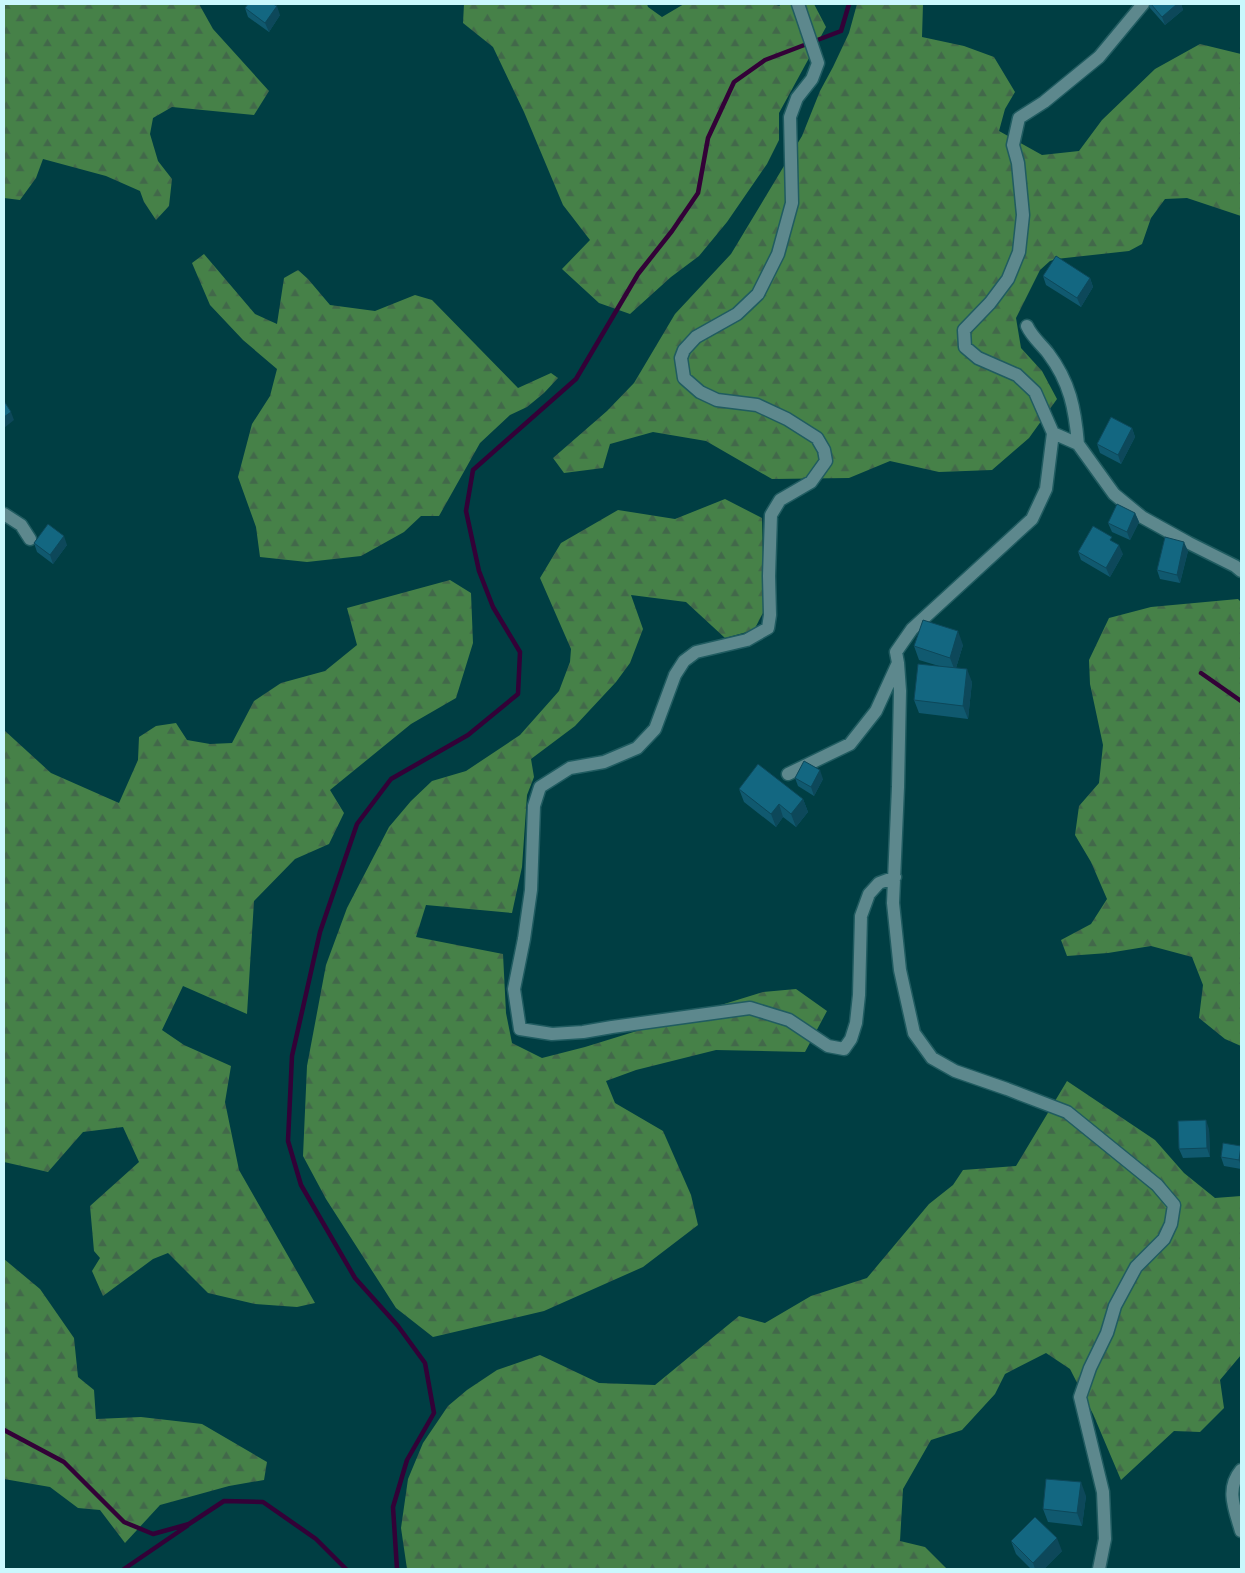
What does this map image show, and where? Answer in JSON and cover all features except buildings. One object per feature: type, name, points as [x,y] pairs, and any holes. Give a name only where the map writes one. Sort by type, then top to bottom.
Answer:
[{"type":"street","points":[[798,4],[818,63],[812,79],[797,98],[790,117],[792,203],[778,254],[758,294],[737,314],[696,336],[684,350],[681,358],[684,378],[700,392],[717,400],[757,405],[787,419],[817,438],[824,450],[826,461],[811,482],[780,500],[771,515],[770,615],[768,628],[747,640],[696,652],[684,661],[675,675],[655,729],[637,748],[604,762],[570,768],[540,786],[534,806],[531,890],[514,989],[520,1029],[552,1034],[583,1032],[612,1026],[750,1008],[789,1020],[828,1046],[844,1049],[852,1039],[856,1023],[859,995],[861,916],[868,894],[879,883],[894,877]]},
{"type":"street","points":[[1099,1569],[1105,1539],[1103,1492],[1080,1397],[1090,1368],[1107,1333],[1115,1306],[1136,1267],[1164,1239],[1172,1224],[1174,1205],[1157,1185],[1067,1112],[1007,1088],[955,1072],[932,1058],[914,1033],[900,970],[893,903],[898,786],[898,663],[896,652],[912,629],[1032,519],[1046,489],[1054,433],[1035,392],[1017,376],[978,358],[965,347],[964,330],[990,303],[1008,279],[1019,252],[1023,215],[1018,163],[1013,146],[1019,118],[1044,102],[1099,57],[1143,4]]},
{"type":"street","points":[[1027,326],[1049,354],[1067,384],[1075,412],[1078,444]]},
{"type":"street","points":[[1054,433],[1078,444],[1114,494],[1142,517],[1188,543],[1235,566],[1241,572]]},
{"type":"street","points":[[4,514],[21,524],[30,539]]},
{"type":"street","points":[[788,774],[850,744],[876,711],[898,663]]},
{"type":"street","points":[[1241,1470],[1235,1477],[1231,1498],[1241,1531]]},
{"type":"green space","points":[[4,4],[199,4],[213,29],[269,91],[254,115],[172,107],[153,118],[150,134],[158,161],[172,179],[169,206],[156,220],[144,202],[140,191],[106,176],[43,159],[36,178],[20,200],[4,198]]},
{"type":"green space","points":[[464,4],[647,4],[648,7],[662,17],[684,4],[772,4],[780,6],[779,4],[814,4],[826,27],[779,113],[779,140],[767,164],[727,222],[699,256],[671,277],[630,314],[599,303],[562,269],[590,240],[563,205],[524,112],[493,47],[463,23]]},
{"type":"green space","points":[[857,4],[923,4],[922,37],[964,46],[994,57],[1015,92],[1005,109],[999,131],[1042,155],[1079,151],[1102,120],[1155,69],[1200,44],[1241,54],[1241,216],[1187,198],[1165,199],[1151,218],[1142,244],[1129,251],[1056,259],[1050,261],[1040,270],[1016,318],[1021,348],[1042,371],[1057,399],[1029,438],[992,470],[939,472],[890,461],[849,478],[772,479],[706,441],[653,432],[610,444],[603,468],[564,473],[553,458],[607,411],[634,383],[675,314],[731,254],[802,136],[820,91],[849,33]]},
{"type":"green space","points":[[204,254],[255,314],[277,324],[284,278],[298,270],[330,305],[375,311],[415,295],[432,300],[518,388],[551,373],[558,378],[544,393],[527,407],[510,415],[480,443],[439,516],[421,516],[404,532],[361,556],[307,562],[260,557],[256,527],[238,477],[252,424],[270,396],[277,369],[243,340],[210,305],[192,263]]},
{"type":"green space","points":[[725,499],[762,518],[764,611],[754,630],[725,638],[686,602],[631,595],[643,629],[630,663],[616,682],[575,726],[531,759],[534,777],[527,795],[522,867],[512,913],[426,905],[416,937],[503,954],[506,1013],[512,1043],[542,1058],[585,1047],[763,992],[796,989],[827,1011],[805,1052],[716,1050],[636,1070],[606,1081],[615,1103],[663,1131],[691,1195],[698,1225],[643,1267],[544,1311],[433,1337],[396,1308],[326,1199],[303,1156],[307,1066],[326,965],[347,908],[389,827],[411,801],[432,781],[466,771],[520,735],[559,691],[570,662],[571,649],[540,578],[561,543],[618,510],[675,519]]},
{"type":"green space","points":[[450,580],[471,593],[473,643],[456,698],[411,724],[330,790],[344,813],[329,844],[295,859],[254,901],[247,1014],[183,986],[162,1030],[184,1045],[231,1066],[225,1102],[239,1170],[315,1303],[297,1307],[255,1304],[208,1293],[168,1253],[153,1259],[103,1296],[92,1271],[100,1258],[94,1251],[90,1206],[139,1162],[123,1127],[83,1132],[48,1172],[4,1162],[4,730],[51,773],[119,803],[138,760],[139,737],[156,726],[176,723],[187,740],[210,744],[232,743],[254,701],[281,683],[325,671],[357,645],[347,608]]},
{"type":"green space","points":[[1238,599],[1241,602],[1241,1046],[1225,1039],[1199,1018],[1203,985],[1192,957],[1151,946],[1108,953],[1067,956],[1061,940],[1091,924],[1107,899],[1091,862],[1075,835],[1079,806],[1099,783],[1103,745],[1090,684],[1089,660],[1109,618],[1151,607]]},
{"type":"green space","points":[[1067,1081],[1155,1140],[1184,1173],[1215,1198],[1241,1196],[1241,1355],[1220,1380],[1224,1408],[1200,1432],[1174,1431],[1121,1480],[1093,1414],[1070,1369],[1046,1353],[1005,1374],[995,1394],[962,1430],[931,1440],[903,1489],[900,1541],[925,1547],[947,1569],[407,1569],[401,1528],[408,1479],[423,1443],[448,1406],[467,1390],[497,1370],[540,1355],[599,1383],[655,1385],[739,1316],[765,1323],[811,1296],[867,1278],[929,1204],[953,1185],[963,1170],[1016,1166]]},
{"type":"green space","points":[[4,1259],[40,1289],[74,1338],[78,1377],[94,1390],[96,1419],[141,1417],[202,1424],[267,1462],[264,1480],[229,1486],[160,1505],[125,1543],[100,1510],[78,1508],[50,1487],[4,1479]]},
{"type":"waterway","points":[[397,1569],[393,1507],[407,1460],[434,1413],[425,1363],[398,1326],[355,1278],[301,1185],[288,1141],[292,1056],[320,932],[357,824],[391,779],[468,735],[518,694],[520,652],[493,607],[479,571],[466,511],[473,470],[576,379],[638,274],[672,231],[698,193],[708,138],[734,82],[765,60],[841,31],[849,4]]},
{"type":"waterway","points":[[1201,673],[1241,701]]},
{"type":"waterway","points":[[4,1430],[64,1462],[124,1522],[153,1534],[189,1524],[224,1501],[263,1502],[316,1539],[346,1569]]},
{"type":"waterway","points":[[124,1569],[187,1526]]}]
